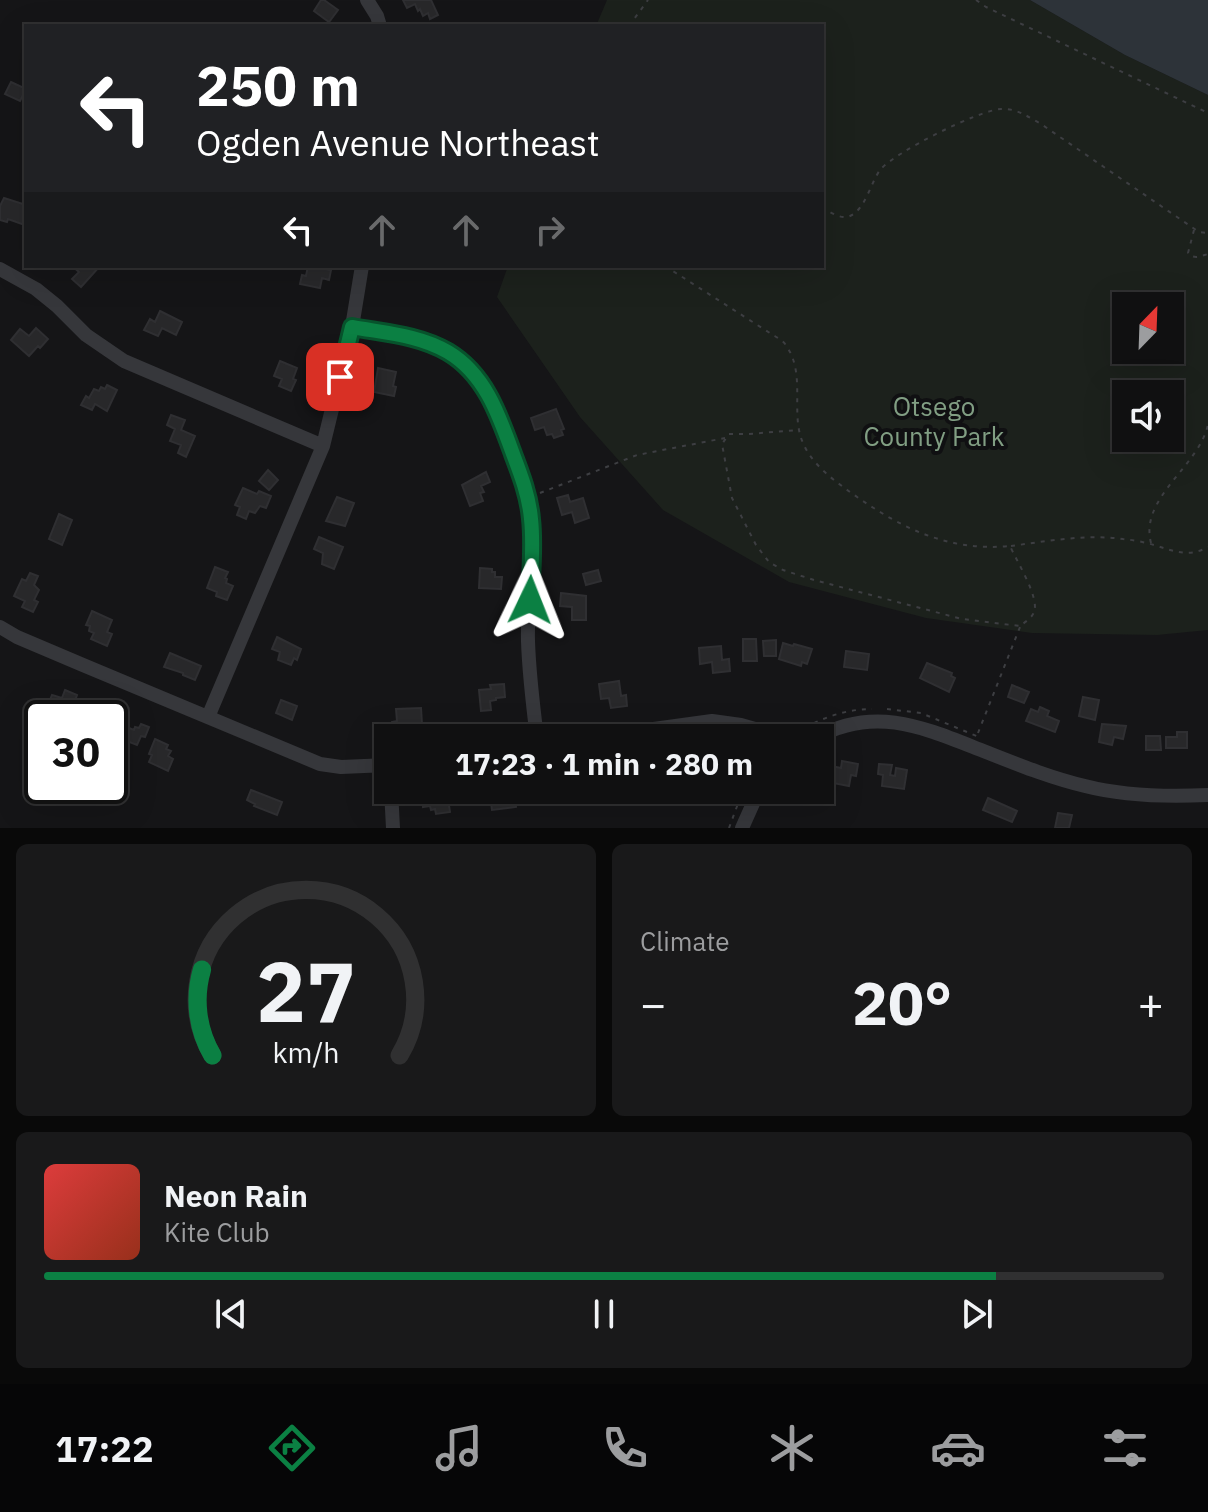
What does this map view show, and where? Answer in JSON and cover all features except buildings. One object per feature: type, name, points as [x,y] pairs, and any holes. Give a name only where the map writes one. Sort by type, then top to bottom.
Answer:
[{"type":"street","points":[[367,0],[378,21]]},
{"type":"street","points":[[208,717],[323,446],[352,327],[362,268]]},
{"type":"street","points":[[0,269],[36,289],[86,335],[124,361],[323,446]]},
{"type":"street","points":[[352,327],[433,344],[464,363],[495,406],[528,498],[533,537],[528,640],[536,724]]},
{"type":"street","points":[[0,627],[330,767],[374,765]]},
{"type":"street","points":[[690,724],[712,721],[737,724]]},
{"type":"street","points":[[834,729],[850,723],[883,721],[908,724],[1087,787],[1147,795],[1208,795]]},
{"type":"street","points":[[392,804],[393,828]]},
{"type":"street","points":[[742,828],[753,804]]},
{"type":"path","points":[[630,24],[648,0]]},
{"type":"path","points":[[976,0],[1208,113]]},
{"type":"path","points":[[824,208],[840,217],[852,216],[880,170],[904,151],[982,112],[1007,109],[1018,111],[1041,124],[1194,229],[1208,233]]},
{"type":"path","points":[[1194,229],[1188,253],[1194,257],[1208,254]]},
{"type":"path","points":[[668,268],[787,347],[793,359],[798,430],[804,446],[832,479],[902,526],[936,539],[973,547],[1095,537],[1152,544],[1172,552],[1200,551],[1208,547]]},
{"type":"path","points":[[1152,544],[1149,534],[1152,516],[1169,486],[1197,450],[1208,424]]},
{"type":"path","points":[[798,430],[729,434],[722,444],[732,498],[756,545],[769,562],[814,580],[962,619],[1020,626]]},
{"type":"path","points":[[528,498],[637,455],[725,438]]},
{"type":"path","points":[[977,734],[1020,626],[1035,611],[1035,601],[1010,546]]},
{"type":"path","points":[[729,828],[738,804]]},
{"type":"green space","name":"Otsego County Park","points":[[607,0],[1030,0],[1125,55],[1208,95],[1208,630],[1157,635],[1032,633],[926,618],[789,582],[663,510],[580,417],[497,297],[507,268],[824,268],[824,24],[597,24]]},
{"type":"shaded area","points":[[1030,0],[1208,0],[1208,95],[1125,55]]},
{"type":"route","points":[[340,377],[352,327],[433,344],[464,363],[477,378],[495,406],[526,490],[533,537],[530,600]]}]
